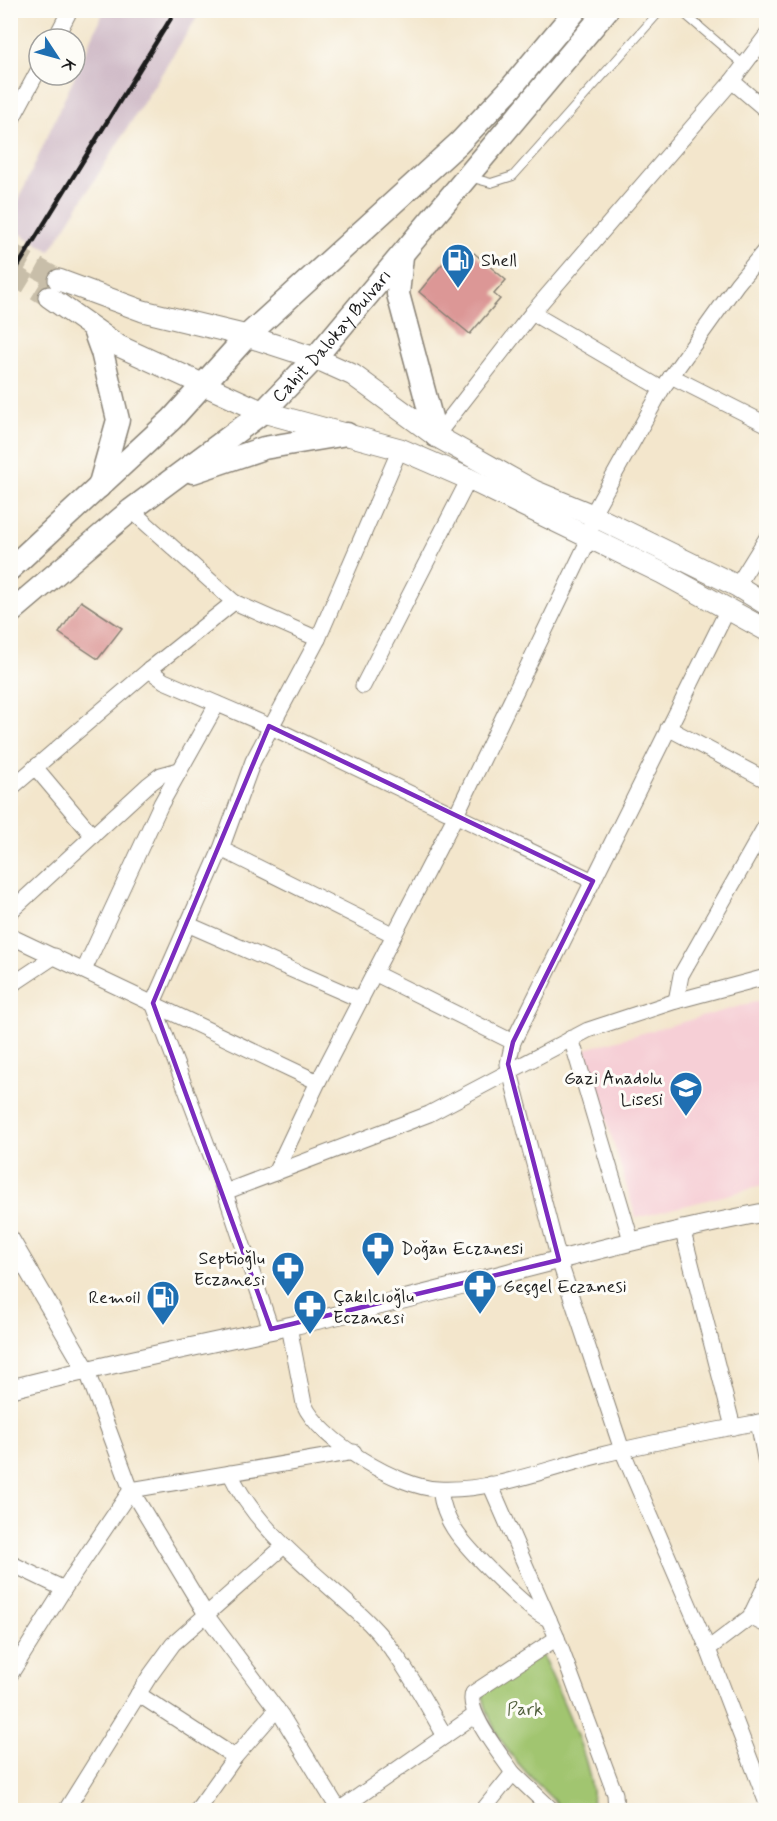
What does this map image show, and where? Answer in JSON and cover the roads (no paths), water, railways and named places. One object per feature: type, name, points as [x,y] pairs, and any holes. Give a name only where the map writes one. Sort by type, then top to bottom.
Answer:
[{"type":"main road","points":[[10,569],[99,490],[171,419],[247,336],[459,143],[517,81],[576,10]]},
{"type":"main road","name":"Cahit Dalokay Bulvarı","points":[[10,613],[131,510],[263,412],[315,358],[607,10]]},
{"type":"main road","points":[[402,256],[398,294],[436,435]]},
{"type":"main road","points":[[766,604],[736,586],[592,515],[534,491],[436,435],[352,375],[315,358],[247,336],[54,288],[94,330],[119,346],[263,412],[400,449],[469,479],[590,537],[766,630]]},
{"type":"main road","points":[[94,330],[102,352],[118,420],[99,490]]},
{"type":"main road","points":[[175,479],[264,448],[347,434]]},
{"type":"street","points":[[61,27],[69,10]]},
{"type":"street","points":[[436,435],[532,313],[732,81],[766,36]]},
{"type":"street","points":[[732,81],[766,110]]},
{"type":"street","points":[[10,123],[29,87]]},
{"type":"street","points":[[275,1173],[318,1082],[456,815],[590,537],[592,515],[667,382],[737,284],[766,249]]},
{"type":"street","points":[[532,313],[667,382],[766,424]]},
{"type":"street","points":[[271,1329],[225,1192],[153,1003],[221,849],[253,761],[269,726],[318,639],[400,449]]},
{"type":"street","points":[[363,686],[469,479]]},
{"type":"street","points":[[131,510],[234,602],[318,639]]},
{"type":"street","points":[[736,586],[766,539]]},
{"type":"street","points":[[10,789],[149,670],[234,602]]},
{"type":"street","points":[[728,609],[513,1042],[509,1074],[559,1260],[622,1450],[761,1770],[766,1801]]},
{"type":"street","points":[[149,670],[164,681],[269,726],[593,881]]},
{"type":"street","points":[[84,969],[179,770],[217,704]]},
{"type":"street","points":[[668,728],[766,780]]},
{"type":"street","points":[[35,767],[93,836]]},
{"type":"street","points":[[10,912],[155,780],[168,772],[179,770]]},
{"type":"street","points":[[676,1001],[681,975],[766,825]]},
{"type":"street","points":[[221,849],[394,935]]},
{"type":"street","points":[[187,924],[361,1000]]},
{"type":"street","points":[[10,936],[84,969],[318,1082]]},
{"type":"street","points":[[10,986],[55,956]]},
{"type":"street","points":[[374,973],[513,1042]]},
{"type":"street","points":[[225,1192],[429,1114],[509,1074],[530,1059],[571,1038],[676,1001],[766,976]]},
{"type":"street","points":[[571,1038],[631,1240]]},
{"type":"street","points":[[10,1389],[86,1369],[290,1326],[682,1228],[766,1212]]},
{"type":"street","points":[[682,1228],[733,1427]]},
{"type":"street","points":[[10,1239],[86,1369],[131,1490],[207,1616],[277,1709],[339,1810],[475,1715]]},
{"type":"street","points":[[290,1326],[304,1404],[309,1415],[354,1452],[399,1480],[420,1488],[440,1490],[490,1484],[622,1450],[762,1422],[766,1464]]},
{"type":"street","points":[[10,1675],[64,1589],[131,1490],[354,1452]]},
{"type":"street","points":[[230,1473],[252,1510],[284,1546],[382,1637],[403,1665],[445,1736]]},
{"type":"street","points":[[490,1484],[557,1638],[615,1794],[616,1810]]},
{"type":"street","points":[[440,1490],[449,1520],[463,1542],[531,1609],[549,1619]]},
{"type":"street","points":[[66,1810],[138,1694],[173,1644],[284,1546]]},
{"type":"street","points":[[10,1563],[64,1589]]},
{"type":"street","points":[[708,1649],[750,1617],[766,1584]]},
{"type":"street","points":[[750,1617],[766,1625]]},
{"type":"street","points":[[552,1810],[513,1773],[475,1715],[471,1699],[473,1693],[557,1638]]},
{"type":"street","points":[[138,1694],[235,1757]]},
{"type":"street","points":[[197,1810],[235,1757],[277,1709]]},
{"type":"street","points":[[483,1810],[513,1773]]},
{"type":"lane","points":[[469,177],[491,183],[513,176],[661,10]]},
{"type":"lane","points":[[680,10],[744,65]]},
{"type":"tunnel","points":[[10,253],[59,280]]},
{"type":"tunnel","points":[[10,273],[49,297]]},
{"type":"railway","points":[[10,279],[176,10]]},
{"type":"place","name":"Shell","points":[[458,289]]},
{"type":"place","name":"Gazi Anadolu Lisesi","points":[[686,1117]]},
{"type":"place","name":"Doğan Eczanesi","points":[[378,1277]]},
{"type":"place","name":"Septioğlu Eczanesi","points":[[288,1297]]},
{"type":"place","name":"Geçgel Eczanesi","points":[[480,1315]]},
{"type":"place","name":"Remoil","points":[[163,1326]]},
{"type":"place","name":"Çakılcıoğlu Eczanesi","points":[[310,1335]]},
{"type":"park label","name":"Park","points":[[525,1709]]}]
